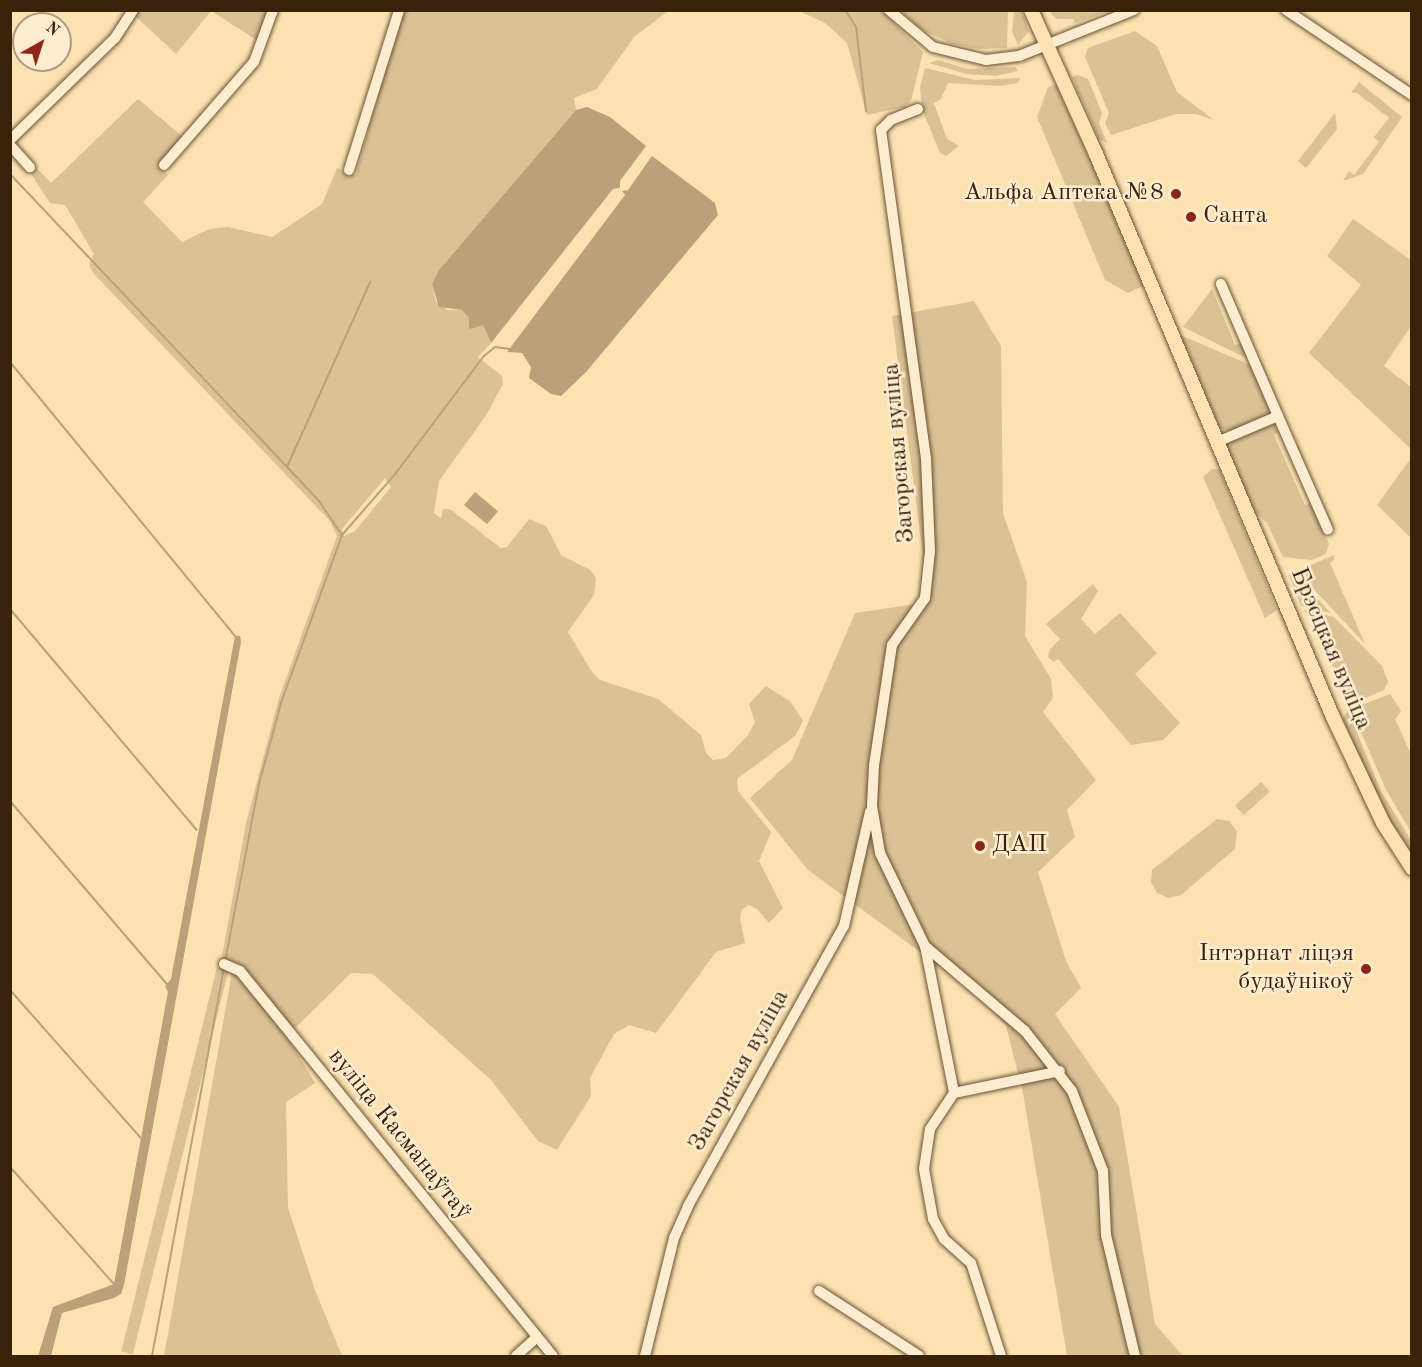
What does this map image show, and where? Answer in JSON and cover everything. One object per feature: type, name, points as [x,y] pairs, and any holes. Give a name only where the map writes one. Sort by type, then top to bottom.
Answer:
[{"type":"main road","name":"Брэсцкая вуліца","points":[[1031,10],[1332,715],[1383,823],[1412,868]]},
{"type":"street","points":[[30,167],[10,142],[115,38],[134,10]]},
{"type":"street","points":[[164,165],[254,62],[273,10]]},
{"type":"street","points":[[349,170],[399,10]]},
{"type":"street","points":[[889,10],[922,40],[965,58],[1006,59],[1047,46],[1134,10]]},
{"type":"street","points":[[1286,10],[1412,95]]},
{"type":"street","name":"Загорская вуліца","points":[[645,1356],[674,1238],[688,1206],[844,926],[872,806],[874,766],[892,645],[925,598],[930,551],[926,459],[881,130],[891,120],[918,109]]},
{"type":"street","points":[[1221,284],[1328,530]]},
{"type":"street","points":[[1217,442],[1278,416]]},
{"type":"street","name":"Загорская вуліца","points":[[872,806],[880,853],[926,946],[954,1093]]},
{"type":"street","points":[[926,946],[1025,1031],[1060,1071],[1072,1091],[1103,1171],[1107,1235],[1135,1356]]},
{"type":"street","name":"вуліца Касманаўтаў","points":[[224,964],[240,971],[554,1356]]},
{"type":"street","points":[[1001,1356],[971,1263],[944,1239],[933,1219],[924,1169],[930,1129],[954,1093],[1060,1071]]},
{"type":"street","points":[[819,1291],[919,1356]]},
{"type":"street","points":[[516,1356],[537,1337]]},
{"type":"shaded area","points":[[139,10],[270,11],[258,41],[211,11],[176,54],[135,16]]},
{"type":"shaded area","points":[[402,11],[668,11],[634,37],[597,89],[574,98],[576,110],[439,270],[432,284],[436,301],[447,310],[462,310],[483,325],[491,343],[478,357],[502,376],[503,384],[487,414],[439,481],[434,513],[441,518],[443,509],[450,509],[501,548],[507,547],[529,519],[546,526],[561,555],[590,570],[596,578],[594,595],[568,632],[592,672],[600,680],[658,699],[701,735],[706,753],[713,760],[726,758],[748,735],[755,722],[749,704],[766,686],[790,701],[803,721],[795,736],[737,779],[738,791],[771,832],[759,861],[783,908],[769,923],[757,909],[749,905],[742,909],[740,919],[745,943],[716,952],[656,1033],[629,1025],[614,1034],[590,1078],[591,1096],[557,1150],[538,1141],[491,1080],[373,974],[351,973],[287,1036],[315,1083],[286,1102],[288,1208],[315,1290],[342,1356],[164,1356],[232,972],[221,962],[246,823],[279,698],[337,536],[330,521],[94,274],[89,265],[94,254],[65,205],[50,203],[28,169],[32,163],[51,183],[138,99],[183,137],[158,165],[168,175],[143,202],[182,242],[209,229],[228,227],[272,237],[322,204],[337,168],[356,175]],"holes":[[[385,478],[391,487],[355,531],[344,536],[342,529]]]},
{"type":"shaded area","points":[[799,11],[882,11],[923,52],[911,101],[904,107],[867,115],[847,43],[825,23]]},
{"type":"shaded area","points":[[901,11],[1008,11],[1007,48],[980,49],[952,44],[921,29]]},
{"type":"shaded area","points":[[1014,11],[1021,11],[1029,31],[1018,45],[1012,32]]},
{"type":"shaded area","points":[[1049,11],[1110,11],[1075,23],[1073,19],[1056,19]]},
{"type":"shaded area","points":[[1135,31],[1157,46],[1177,92],[1214,120],[1196,114],[1176,114],[1111,135],[1105,123],[1109,113],[1085,57],[1088,48]]},
{"type":"shaded area","points":[[938,60],[967,69],[1016,67],[1018,71],[996,76],[967,74],[929,63]]},
{"type":"shaded area","points":[[925,68],[975,80],[1020,78],[1018,83],[1000,86],[948,83],[941,99],[934,103],[947,139],[959,146],[946,156],[940,153],[922,109],[920,87]]},
{"type":"shaded area","points":[[1077,75],[1088,79],[1102,113],[1099,123],[1107,143],[1099,139],[1072,77]]},
{"type":"shaded area","points":[[1359,82],[1402,117],[1363,174],[1343,181],[1349,171],[1354,175],[1379,142],[1374,137],[1389,118],[1357,93],[1351,93]]},
{"type":"shaded area","points":[[1057,84],[1145,285],[1128,293],[1105,280],[1037,117],[1048,87]]},
{"type":"shaded area","points":[[587,107],[610,117],[646,146],[620,181],[620,188],[613,189],[491,343],[483,325],[469,329],[469,318],[462,310],[439,307],[432,284],[439,270],[576,110]]},
{"type":"shaded area","points":[[1335,113],[1337,129],[1306,168],[1298,161]]},
{"type":"shaded area","points":[[652,156],[715,203],[718,215],[586,372],[561,396],[551,394],[529,378],[531,367],[522,353],[507,352],[625,195],[622,191],[628,190]]},
{"type":"shaded area","points":[[1353,219],[1411,260],[1411,326],[1384,366],[1411,387],[1411,449],[1309,353],[1361,285],[1327,256]]},
{"type":"shaded area","points":[[1212,289],[1235,345],[1241,343],[1250,360],[1183,327]]},
{"type":"shaded area","points":[[974,301],[1001,346],[1003,513],[1027,582],[1025,636],[1051,679],[1053,698],[1043,712],[1096,780],[1067,810],[1075,837],[1038,872],[1066,961],[1081,988],[1055,1014],[1119,1107],[1155,1324],[1183,1356],[1067,1356],[1023,1093],[1006,1026],[979,995],[808,870],[750,798],[792,760],[855,613],[929,602],[892,316]]},
{"type":"shaded area","points":[[1178,334],[1253,366],[1271,412],[1268,417],[1230,431],[1215,427]]},
{"type":"shaded area","points":[[1272,423],[1279,432],[1274,435],[1305,505],[1311,503],[1329,544],[1326,554],[1312,560],[1283,557],[1267,523],[1250,508],[1226,447],[1232,439]]},
{"type":"shaded area","points":[[1411,458],[1411,538],[1377,505]]},
{"type":"shaded area","points":[[1212,469],[1219,469],[1277,610],[1265,618],[1203,477]]},
{"type":"shaded area","points":[[475,492],[498,511],[487,524],[464,505]]},
{"type":"shaded area","points":[[1334,555],[1334,560],[1330,563],[1365,644],[1297,571]]},
{"type":"shaded area","points":[[1293,573],[1331,613],[1301,606],[1289,575]]},
{"type":"shaded area","points":[[1093,584],[1098,591],[1081,619],[1095,634],[1120,613],[1157,653],[1135,674],[1180,723],[1163,740],[1131,745],[1058,659],[1054,662],[1048,657],[1050,649],[1060,639],[1046,624]]},
{"type":"shaded area","points":[[1304,610],[1334,617],[1382,666],[1388,682],[1384,690],[1349,705],[1314,622]]},
{"type":"shaded area","points":[[235,636],[240,636],[241,642],[124,1285],[121,1294],[114,1298],[62,1313],[51,1356],[38,1356],[53,1307],[114,1284],[168,992],[165,986],[171,979]]},
{"type":"shaded area","points":[[1390,694],[1401,711],[1395,719],[1411,754],[1411,832],[1386,790],[1351,709]]},
{"type":"shaded area","points":[[1348,711],[1382,793],[1411,840],[1411,856],[1392,828],[1342,719]]},
{"type":"shaded area","points":[[1261,782],[1270,792],[1244,815],[1235,805]]},
{"type":"shaded area","points":[[1217,819],[1229,821],[1237,831],[1235,849],[1181,895],[1169,898],[1157,893],[1151,882],[1152,870]]},
{"type":"shaded area","points":[[217,967],[229,970],[133,1354],[121,1351]]},
{"type":"waterway","points":[[845,10],[856,27],[866,111]]},
{"type":"waterway","points":[[10,174],[319,501],[341,534]]},
{"type":"waterway","points":[[287,467],[370,282]]},
{"type":"waterway","points":[[225,962],[259,784],[282,700],[342,535],[396,473],[484,356],[495,347],[510,349]]},
{"type":"waterway","points":[[10,362],[235,636]]},
{"type":"waterway","points":[[10,609],[197,830]]},
{"type":"waterway","points":[[10,801],[167,984]]},
{"type":"waterway","points":[[152,1356],[224,968]]},
{"type":"waterway","points":[[10,990],[141,1138]]},
{"type":"waterway","points":[[10,1167],[114,1284]]},
{"type":"place","name":"Альфа Аптека №8","points":[[1176,194]]},
{"type":"place","name":"Санта","points":[[1191,217]]},
{"type":"place","name":"ДАП","points":[[980,846]]},
{"type":"place","name":"Інтэрнат ліцэя будаўнікоў","points":[[1366,969]]}]
